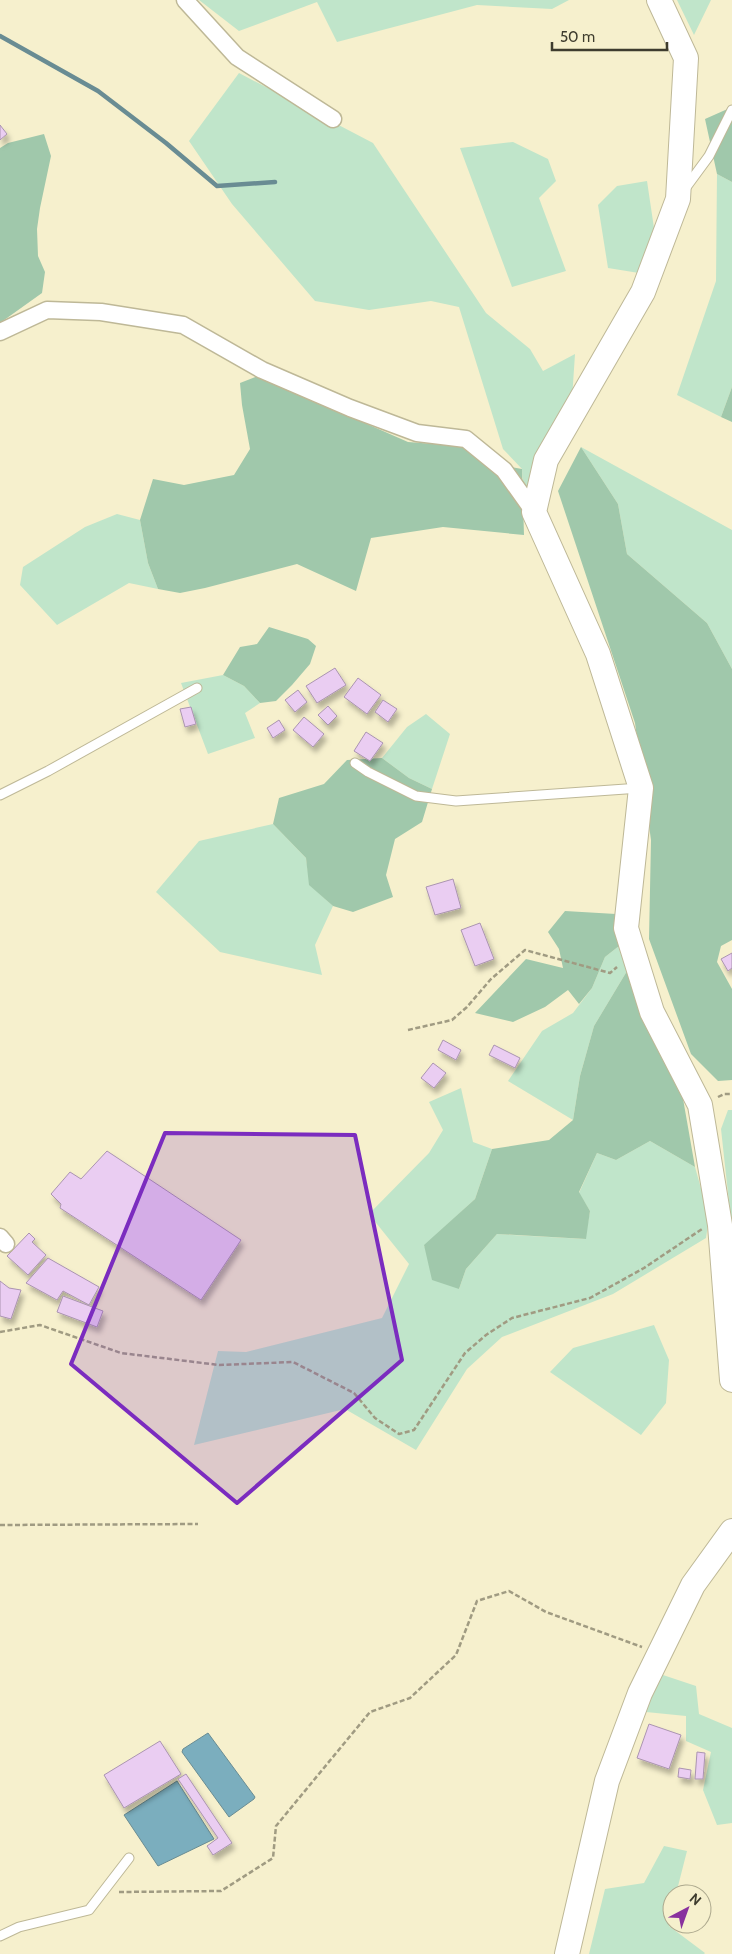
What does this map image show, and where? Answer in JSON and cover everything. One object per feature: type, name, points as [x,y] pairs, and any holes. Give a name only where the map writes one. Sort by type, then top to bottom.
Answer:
[{"type":"street","points":[[184,0],[237,57],[333,119]]},
{"type":"street","points":[[534,512],[546,460],[643,292],[678,198],[686,58],[659,0]]},
{"type":"street","points":[[0,332],[47,310],[101,312],[183,325],[262,370],[350,408],[417,433],[466,438],[504,470],[534,512],[598,654],[641,788],[626,928],[652,1012],[700,1105],[720,1224],[732,1380]]},
{"type":"street","points":[[568,1954],[607,1781],[640,1693],[693,1586],[732,1531]]},
{"type":"lane","points":[[678,198],[709,156],[732,110]]},
{"type":"lane","points":[[0,795],[48,772],[197,688]]},
{"type":"lane","points":[[356,763],[368,772],[416,796],[456,801],[641,788]]},
{"type":"lane","points":[[0,1936],[20,1927],[89,1910],[129,1858]]},
{"type":"path","points":[[408,1030],[452,1020],[467,1007],[491,979],[525,950],[610,973],[634,953]]},
{"type":"path","points":[[0,1332],[40,1325],[121,1354],[219,1365],[293,1362],[354,1393],[375,1418],[398,1434],[414,1430],[465,1353],[486,1335],[512,1318],[590,1298],[644,1268],[702,1229],[720,1224]]},
{"type":"path","points":[[0,1525],[198,1524]]},
{"type":"path","points":[[103,1892],[221,1891],[273,1858],[276,1826],[370,1712],[410,1698],[456,1655],[477,1601],[509,1591],[546,1612],[660,1653]]},
{"type":"highlighted area","points":[[165,1133],[355,1135],[402,1360],[237,1503],[71,1364]]},
{"type":"green space","points":[[199,0],[569,0],[552,9],[477,5],[337,42],[317,2],[239,31]]},
{"type":"green space","points":[[677,0],[711,0],[694,35]]},
{"type":"green space","points":[[239,73],[373,143],[486,313],[530,349],[543,371],[575,354],[572,399],[536,483],[523,487],[522,469],[503,449],[459,307],[431,301],[369,310],[315,301],[232,204],[189,141]]},
{"type":"green space","points":[[732,107],[732,182],[717,174],[705,119]]},
{"type":"green space","points":[[44,134],[51,156],[37,229],[38,256],[45,272],[42,293],[0,323],[0,148],[8,143]]},
{"type":"green space","points":[[513,142],[548,159],[556,181],[539,198],[566,271],[512,287],[460,148]]},
{"type":"green space","points":[[717,174],[732,182],[732,387],[721,417],[677,395],[716,281]]},
{"type":"green space","points":[[647,181],[654,228],[639,273],[608,268],[598,205],[617,186]]},
{"type":"green space","points":[[258,376],[408,442],[461,446],[479,461],[522,469],[524,535],[443,527],[371,538],[356,591],[297,564],[180,593],[158,589],[148,563],[140,520],[153,479],[184,485],[234,475],[250,449],[240,383]]},
{"type":"green space","points":[[732,387],[732,422],[721,417]]},
{"type":"green space","points":[[581,447],[732,530],[732,669],[707,623],[627,554],[618,504]]},
{"type":"green space","points":[[581,447],[618,504],[627,554],[707,623],[732,669],[732,940],[721,946],[717,962],[732,989],[732,1080],[718,1081],[691,1054],[649,939],[651,840],[635,723],[558,491]]},
{"type":"green space","points":[[117,514],[140,520],[148,563],[158,589],[129,583],[57,625],[20,585],[23,567],[85,527]]},
{"type":"green space","points":[[269,627],[308,639],[316,646],[310,664],[292,685],[276,701],[260,703],[244,686],[223,675],[240,647],[257,644]]},
{"type":"green space","points":[[223,675],[244,686],[260,703],[245,713],[255,738],[208,754],[181,683]]},
{"type":"green space","points":[[426,714],[450,734],[432,789],[409,778],[382,758],[407,727]]},
{"type":"green space","points":[[382,758],[409,778],[432,789],[422,822],[395,839],[386,875],[393,897],[353,912],[333,906],[309,885],[306,858],[273,824],[279,798],[324,784],[347,760]]},
{"type":"green space","points":[[273,824],[306,858],[310,885],[333,906],[315,945],[322,975],[220,952],[156,892],[199,841]]},
{"type":"green space","points":[[565,911],[616,914],[619,946],[605,957],[592,988],[579,1004],[568,990],[545,1007],[513,1022],[475,1013],[526,959],[563,968],[559,949],[548,932]]},
{"type":"green space","points":[[619,946],[627,971],[594,1026],[580,1076],[573,1120],[508,1081],[542,1031],[573,1013],[592,988],[605,957]]},
{"type":"green space","points":[[627,971],[666,1062],[682,1093],[695,1167],[650,1141],[616,1160],[597,1153],[579,1192],[590,1211],[586,1239],[497,1234],[466,1269],[459,1289],[432,1280],[424,1245],[475,1199],[492,1149],[549,1140],[573,1120],[580,1076],[594,1026]]},
{"type":"green space","points":[[461,1088],[473,1142],[492,1149],[475,1199],[424,1246],[459,1289],[466,1269],[497,1234],[585,1239],[590,1211],[579,1193],[597,1153],[616,1160],[650,1141],[695,1167],[709,1217],[706,1238],[613,1294],[502,1337],[467,1369],[416,1450],[345,1409],[194,1445],[218,1351],[246,1352],[382,1318],[409,1264],[369,1214],[429,1153],[443,1130],[429,1102]]},
{"type":"green space","points":[[728,1110],[732,1110],[732,1230],[721,1129]]},
{"type":"green space","points":[[654,1325],[669,1360],[666,1403],[641,1435],[550,1372],[573,1348]]},
{"type":"green space","points":[[660,1674],[696,1686],[699,1714],[732,1728],[732,1823],[717,1825],[703,1790],[711,1752],[686,1741],[686,1716],[646,1712]]},
{"type":"green space","points":[[664,1846],[687,1851],[679,1884],[662,1884],[662,1934],[680,1934],[704,1954],[589,1954],[605,1889],[644,1883]]},
{"type":"water","points":[[208,1733],[255,1797],[229,1817],[182,1752],[183,1749]]},
{"type":"water","points":[[177,1781],[214,1839],[158,1866],[124,1815]]},
{"type":"building","points":[[0,125],[7,134],[0,140]]},
{"type":"building","points":[[335,668],[346,685],[317,703],[306,686]]},
{"type":"building","points":[[358,678],[381,695],[367,714],[344,697]]},
{"type":"building","points":[[298,690],[307,702],[295,712],[285,700]]},
{"type":"building","points":[[383,700],[397,709],[388,722],[375,712]]},
{"type":"building","points":[[328,706],[337,716],[328,725],[318,715]]},
{"type":"building","points":[[191,707],[196,724],[185,727],[180,709]]},
{"type":"building","points":[[304,717],[324,734],[313,747],[293,730]]},
{"type":"building","points":[[279,720],[285,730],[273,738],[267,728]]},
{"type":"building","points":[[366,732],[383,743],[370,761],[354,751]]},
{"type":"building","points":[[453,879],[461,908],[435,915],[426,887]]},
{"type":"building","points":[[480,923],[494,959],[475,966],[461,930]]},
{"type":"building","points":[[732,953],[732,968],[728,971],[721,959]]},
{"type":"building","points":[[443,1040],[461,1050],[456,1060],[438,1050]]},
{"type":"building","points":[[494,1045],[520,1058],[515,1068],[489,1055]]},
{"type":"building","points":[[433,1063],[446,1073],[434,1088],[421,1078]]},
{"type":"building","points":[[107,1151],[241,1240],[201,1300],[60,1208],[61,1204],[51,1194],[70,1172],[81,1179]]},
{"type":"building","points":[[29,1233],[35,1239],[32,1242],[46,1255],[28,1275],[7,1256]]},
{"type":"building","points":[[48,1258],[99,1287],[89,1305],[63,1291],[57,1300],[26,1283]]},
{"type":"building","points":[[0,1281],[9,1288],[21,1290],[11,1319],[0,1316]]},
{"type":"building","points":[[63,1296],[103,1311],[97,1327],[57,1312]]},
{"type":"building","points":[[649,1724],[681,1735],[669,1769],[637,1758]]},
{"type":"building","points":[[160,1741],[181,1774],[124,1808],[104,1775]]},
{"type":"building","points":[[697,1752],[705,1753],[703,1779],[695,1779]]},
{"type":"building","points":[[679,1768],[691,1770],[690,1779],[678,1777]]},
{"type":"building","points":[[186,1774],[232,1843],[213,1855],[207,1846],[218,1838],[178,1779]]},
{"type":"waterway","points":[[0,36],[98,91],[166,143],[217,186],[275,182]]}]
